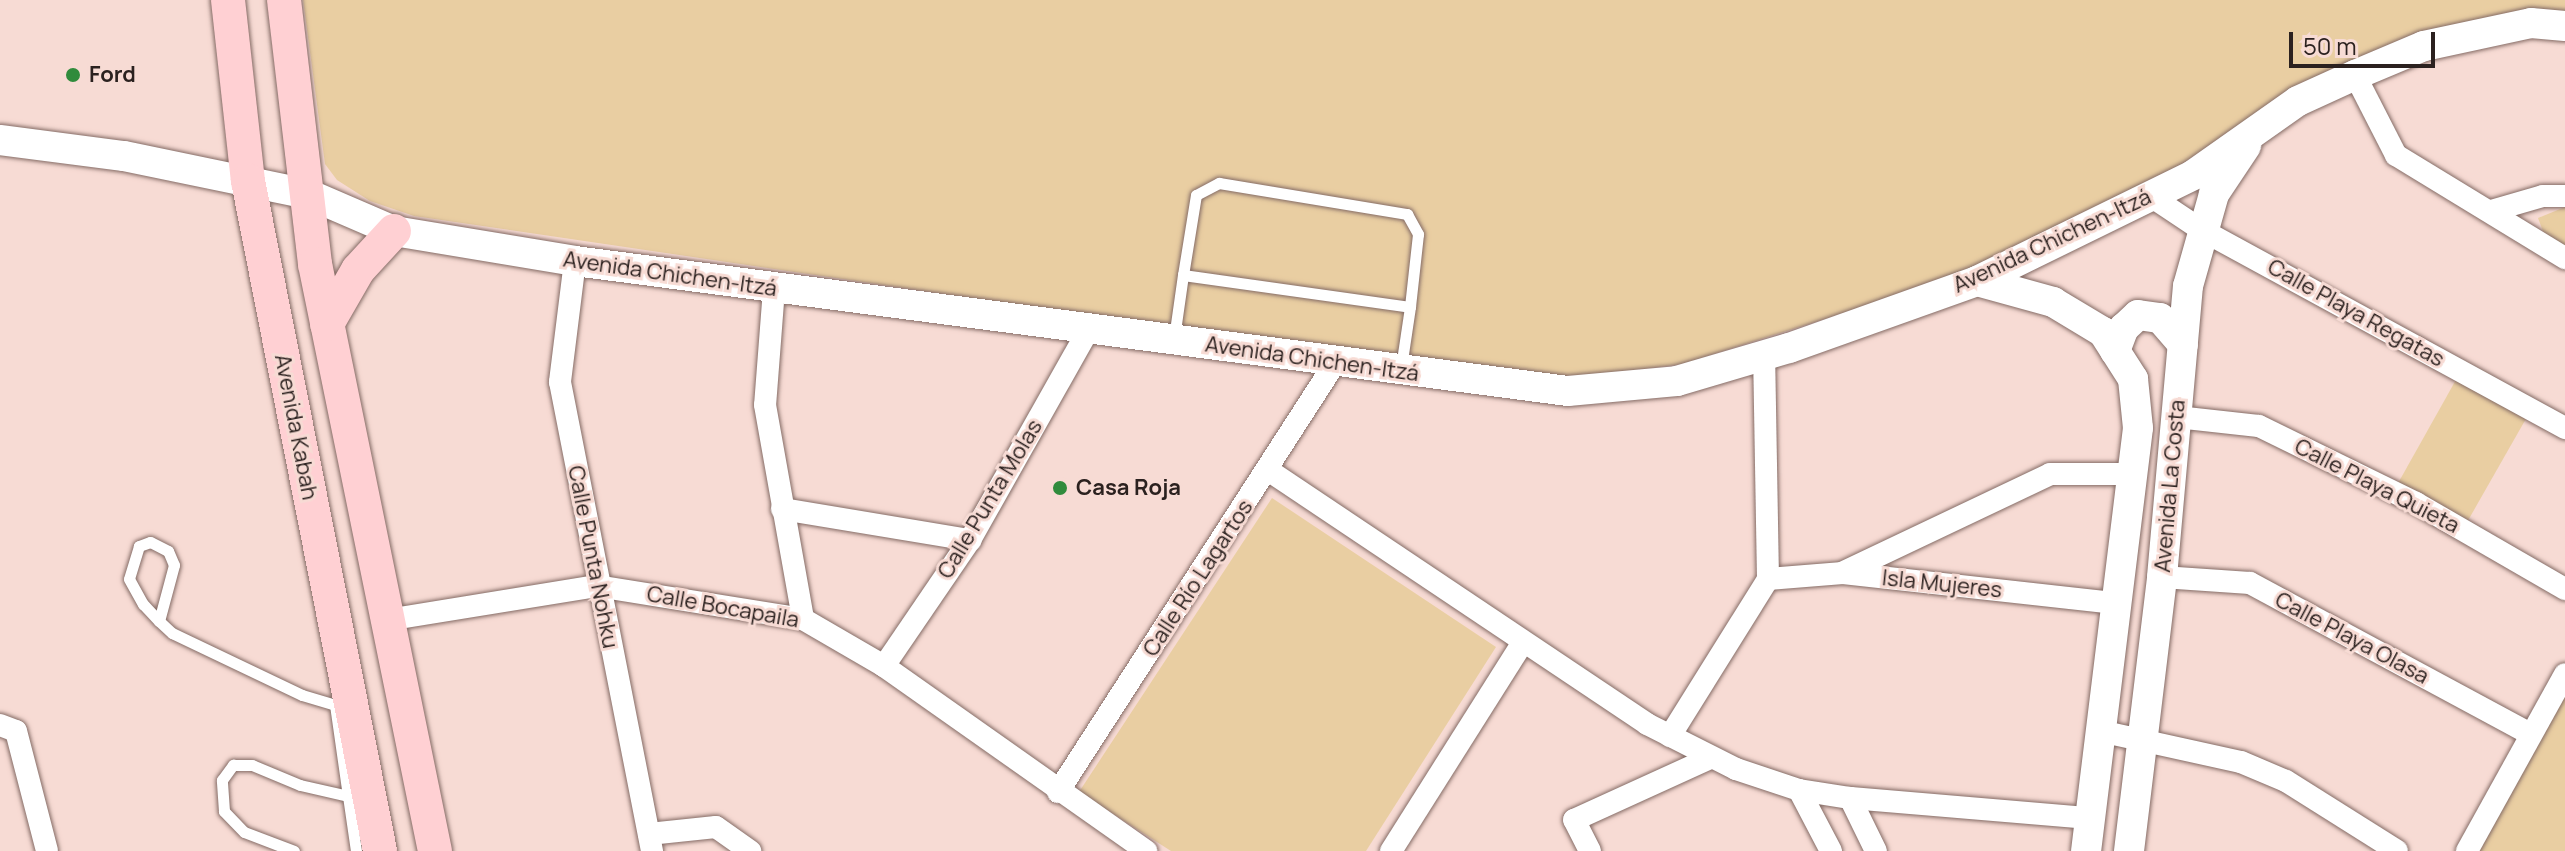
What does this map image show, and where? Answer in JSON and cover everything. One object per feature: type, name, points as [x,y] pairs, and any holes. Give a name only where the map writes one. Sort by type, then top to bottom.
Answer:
[{"type":"main road","name":"Avenida Kabah","points":[[228,0],[248,181],[343,707],[380,851]]},
{"type":"main road","points":[[284,0],[327,324],[435,851]]},
{"type":"main road","name":"Avenida Chichen-Itzá","points":[[0,140],[124,156],[248,181],[308,194],[394,231],[575,261],[1335,363],[1568,391],[1677,381],[1764,355],[1977,281],[2193,175],[2298,101],[2355,75],[2424,46],[2531,23],[2565,26]]},
{"type":"main road","name":"Avenida La Costa","points":[[2129,851],[2162,577],[2183,344],[2200,229],[2214,194],[2253,135]]},
{"type":"main road","points":[[327,324],[358,270],[394,231]]},
{"type":"main road","name":"Avenida La Costa","points":[[1977,281],[2053,302],[2103,332],[2133,379],[2138,428],[2086,851]]},
{"type":"main road","points":[[2115,351],[2124,328],[2138,315],[2160,318],[2183,344]]},
{"type":"street","points":[[2355,75],[2396,155],[2565,258]]},
{"type":"street","name":"Calle Playa Regatas","points":[[2149,195],[2200,229],[2565,428]]},
{"type":"street","points":[[2491,211],[2543,196],[2565,196]]},
{"type":"street","name":"Calle Punta Nohku","points":[[575,261],[560,382],[597,586],[651,843]]},
{"type":"street","points":[[774,289],[765,405],[803,619]]},
{"type":"street","name":"Calle Punta Molas","points":[[884,666],[970,540],[1089,329]]},
{"type":"street","points":[[1670,736],[1768,579],[1764,355]]},
{"type":"street","name":"Calle Río Lagartos","points":[[1058,792],[1335,363]]},
{"type":"street","name":"Calle Playa Quieta","points":[[2177,417],[2259,426],[2416,503],[2565,589]]},
{"type":"street","points":[[1268,470],[1523,642],[1710,758],[1799,790],[1850,798],[2090,818]]},
{"type":"street","points":[[1843,573],[2050,474],[2133,474]]},
{"type":"street","points":[[782,509],[970,540]]},
{"type":"street","name":"Isla Mujeres","points":[[1768,579],[1843,573],[2115,603]]},
{"type":"street","name":"Calle Playa Olasa","points":[[2162,577],[2250,583],[2531,734]]},
{"type":"street","name":"Calle Bocapaila","points":[[387,620],[597,586],[803,619],[884,666],[1058,792],[1146,851]]},
{"type":"street","points":[[1391,851],[1523,642]]},
{"type":"street","points":[[2467,851],[2565,674]]},
{"type":"street","points":[[0,725],[16,731],[47,851]]},
{"type":"street","points":[[2100,731],[2142,736],[2241,762],[2286,781],[2397,851]]},
{"type":"street","points":[[1590,851],[1574,820],[1710,758]]},
{"type":"street","points":[[1799,790],[1831,851]]},
{"type":"street","points":[[1850,798],[1876,851]]},
{"type":"street","points":[[651,843],[716,827],[750,851]]},
{"type":"lane","points":[[1174,339],[1196,195],[1219,183],[1407,214],[1418,234],[1401,371]]},
{"type":"lane","points":[[1183,275],[1410,307]]},
{"type":"lane","points":[[159,621],[174,565],[168,551],[150,542],[139,546],[129,579],[159,621],[172,633],[343,707],[348,796],[356,851]]},
{"type":"lane","points":[[294,851],[244,832],[224,811],[222,780],[233,765],[252,765],[300,785],[348,796]]},
{"type":"shaded area","points":[[303,0],[2565,0],[2565,12],[2299,88],[2154,182],[1970,273],[1682,364],[1568,379],[1176,328],[414,216],[370,201],[337,180],[325,164]]},
{"type":"shaded area","points":[[2565,207],[2565,246],[2544,234],[2538,218]]},
{"type":"shaded area","points":[[2457,378],[2527,417],[2466,524],[2397,485]]},
{"type":"shaded area","points":[[1272,498],[1496,647],[1366,851],[1171,851],[1079,792]]},
{"type":"shaded area","points":[[2565,676],[2565,851],[2472,851]]},
{"type":"place","name":"Ford","points":[[73,75]]},
{"type":"place","name":"Casa Roja","points":[[1060,488]]}]
